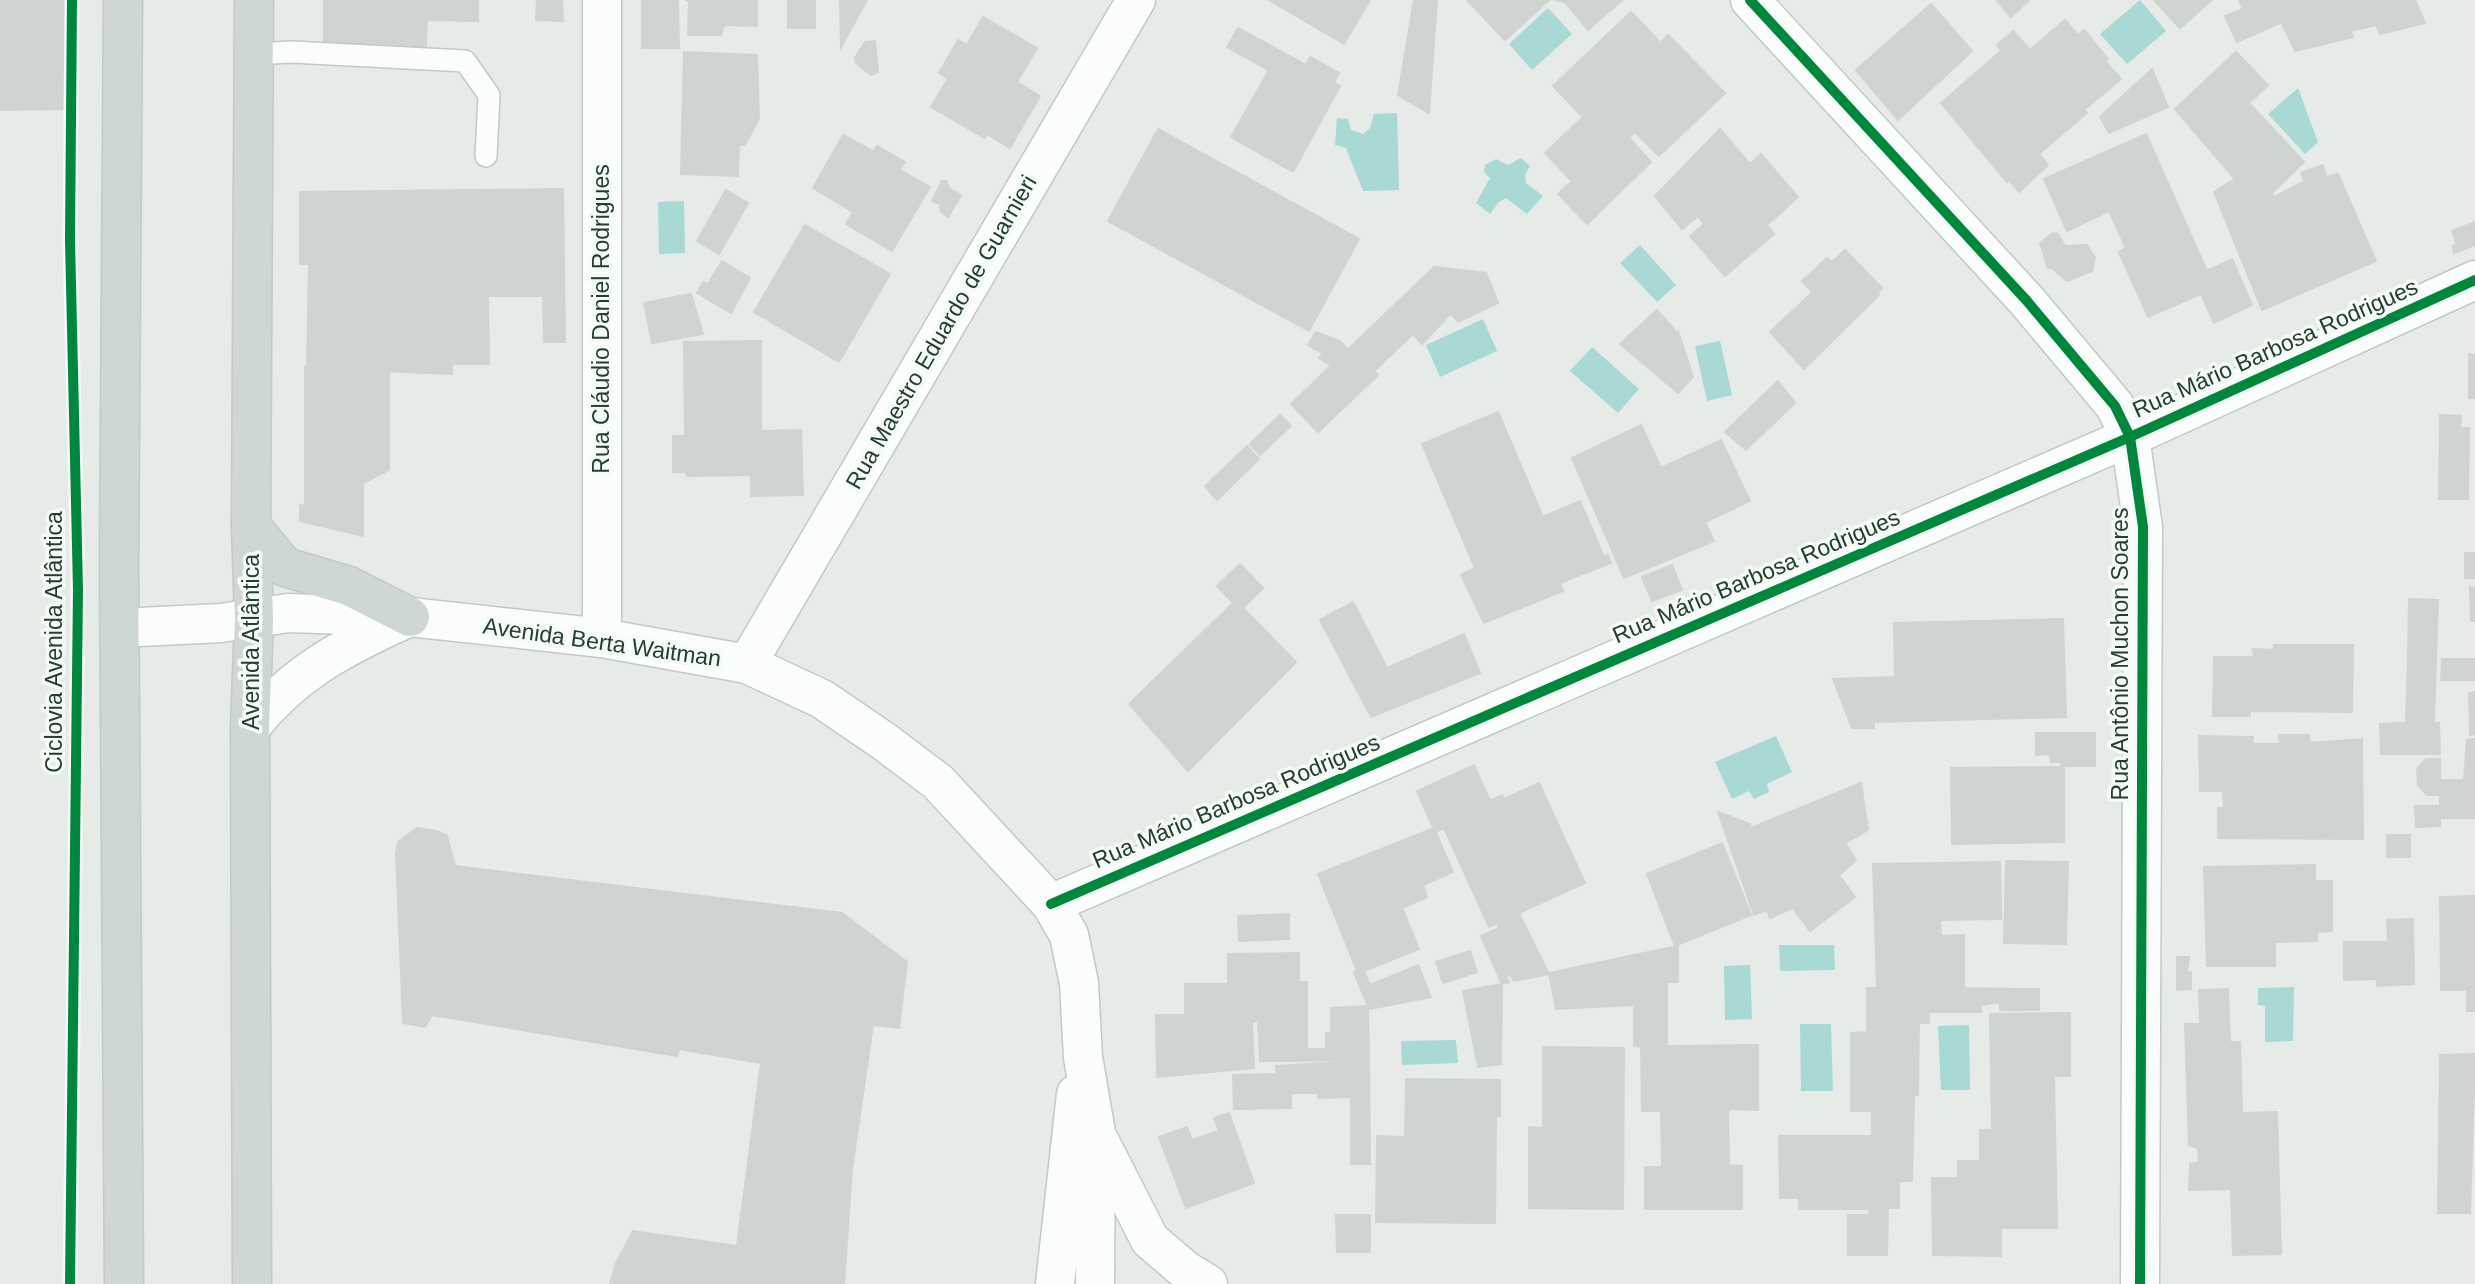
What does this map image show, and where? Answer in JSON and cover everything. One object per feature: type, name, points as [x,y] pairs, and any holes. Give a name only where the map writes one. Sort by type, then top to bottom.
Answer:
[{"type":"main road","points":[[123,0],[120,628],[124,1284]]},
{"type":"main road","name":"Avenida Atlântica","points":[[252,1284],[250,728],[254,620],[251,526],[254,0]]},
{"type":"main road","points":[[251,526],[285,567],[349,586],[410,617]]},
{"type":"street","name":"Rua Cláudio Daniel Rodrigues","points":[[602,0],[602,638]]},
{"type":"street","name":"Rua Maestro Eduardo de Guarnieri","points":[[747,664],[1136,0]]},
{"type":"street","name":"Rua Antônio Muchon Soares","points":[[1750,0],[2027,300],[2115,406],[2130,437],[2143,527],[2140,1284]]},
{"type":"street","name":"Rua Mário Barbosa Rodrigues","points":[[1051,904],[2130,437],[2475,280]]},
{"type":"street","name":"Avenida Berta Waitman","points":[[120,628],[254,620],[288,613],[410,617],[602,638],[747,664],[822,699],[938,782],[1051,904],[1069,935],[1079,983],[1083,1057],[1096,1133],[1095,1284]]},
{"type":"street","points":[[250,728],[266,708],[313,665],[410,617]]},
{"type":"street","name":"Avenida Berta Waitman","points":[[1055,1284],[1073,1107],[1083,1057]]},
{"type":"street","points":[[1096,1133],[1150,1240],[1185,1270],[1208,1284]]},
{"type":"lane","points":[[253,54],[292,52],[465,61],[489,95],[486,156]]},
{"type":"water","points":[[2140,0],[2166,31],[2127,64],[2100,34]]},
{"type":"water","points":[[1548,8],[1572,34],[1532,70],[1509,44]]},
{"type":"water","points":[[2298,88],[2318,142],[2305,154],[2268,114]]},
{"type":"water","points":[[1397,113],[1399,190],[1363,191],[1346,148],[1335,145],[1337,118],[1348,119],[1351,130],[1363,134],[1370,128],[1374,114]]},
{"type":"water","points":[[1521,158],[1530,166],[1525,175],[1526,183],[1543,196],[1527,214],[1506,198],[1499,202],[1490,214],[1476,203],[1490,178],[1484,172],[1485,165],[1496,159],[1508,165]]},
{"type":"water","points":[[684,201],[685,253],[659,254],[658,202]]},
{"type":"water","points":[[1640,245],[1676,285],[1657,302],[1620,263]]},
{"type":"water","points":[[1483,319],[1497,351],[1440,377],[1426,345]]},
{"type":"water","points":[[1720,341],[1732,395],[1707,401],[1695,346]]},
{"type":"water","points":[[1592,347],[1639,389],[1618,413],[1570,371]]},
{"type":"water","points":[[1776,736],[1792,772],[1767,784],[1769,792],[1754,799],[1749,791],[1732,799],[1715,762]]},
{"type":"water","points":[[1779,945],[1834,945],[1835,970],[1780,971]]},
{"type":"water","points":[[1750,965],[1752,1019],[1725,1020],[1724,966]]},
{"type":"water","points":[[2294,987],[2293,1041],[2265,1042],[2265,1006],[2258,1005],[2258,988]]},
{"type":"water","points":[[1800,1024],[1831,1024],[1833,1091],[1801,1091]]},
{"type":"water","points":[[1969,1025],[1970,1090],[1941,1090],[1938,1026]]},
{"type":"water","points":[[1456,1040],[1458,1063],[1402,1065],[1401,1041]]},
{"type":"building","points":[[0,0],[66,0],[66,109],[0,110]]},
{"type":"building","points":[[324,0],[478,0],[478,21],[427,20],[426,47],[324,46]]},
{"type":"building","points":[[537,0],[562,0],[563,21],[536,20]]},
{"type":"building","points":[[642,0],[678,0],[679,48],[642,48]]},
{"type":"building","points":[[686,0],[757,0],[757,26],[724,25],[721,35],[688,35],[689,2]]},
{"type":"building","points":[[788,0],[815,0],[815,28],[788,28]]},
{"type":"building","points":[[840,0],[867,0],[841,47]]},
{"type":"building","points":[[1269,0],[1370,0],[1344,44]]},
{"type":"building","points":[[1414,0],[1437,0],[1429,113],[1398,95]]},
{"type":"building","points":[[1467,0],[1549,0],[1505,40]]},
{"type":"building","points":[[1554,0],[1622,0],[1588,30],[1565,2]]},
{"type":"building","points":[[1996,0],[2029,0],[2011,17]]},
{"type":"building","points":[[2154,0],[2212,0],[2180,28]]},
{"type":"building","points":[[2239,0],[2271,0],[2282,22],[2237,42],[2225,16],[2243,9]]},
{"type":"building","points":[[2271,0],[2415,0],[2425,23],[2380,34],[2376,25],[2351,31],[2353,37],[2295,51]]},
{"type":"building","points":[[1931,4],[1972,51],[1898,120],[1856,70]]},
{"type":"building","points":[[1631,12],[1661,43],[1668,35],[1725,93],[1659,156],[1635,132],[1629,138],[1651,162],[1587,224],[1558,194],[1572,181],[1545,153],[1583,117],[1553,86]]},
{"type":"building","points":[[983,17],[1037,48],[1017,82],[1040,96],[1010,148],[987,134],[985,138],[931,107],[948,79],[939,73],[958,40],[967,45]]},
{"type":"building","points":[[2065,20],[2078,35],[2084,30],[2121,79],[2084,110],[2087,113],[2039,154],[2048,165],[2019,192],[2009,180],[2007,182],[1941,103],[2001,51],[1997,45],[2013,31],[2030,50]]},
{"type":"building","points":[[1238,28],[1306,65],[1310,57],[1339,73],[1334,82],[1340,86],[1293,172],[1231,137],[1269,70],[1227,47]]},
{"type":"building","points":[[875,41],[878,72],[871,75],[856,63],[855,58],[865,42]]},
{"type":"building","points":[[684,52],[757,55],[759,118],[745,145],[739,145],[738,176],[681,174]]},
{"type":"building","points":[[2236,52],[2268,85],[2249,103],[2304,162],[2272,193],[2274,197],[2305,181],[2301,173],[2323,165],[2326,177],[2338,174],[2376,261],[2262,310],[2214,192],[2235,179],[2175,109]]},
{"type":"building","points":[[2152,69],[2168,107],[2109,133],[2100,117]]},
{"type":"building","points":[[1158,129],[1359,239],[1309,331],[1108,221]]},
{"type":"building","points":[[1720,129],[1750,164],[1761,154],[1798,197],[1767,225],[1774,234],[1725,276],[1690,236],[1704,224],[1698,216],[1682,229],[1655,196]]},
{"type":"building","points":[[2146,134],[2207,271],[2232,259],[2252,305],[2214,323],[2201,294],[2148,317],[2119,252],[2126,248],[2109,211],[2067,231],[2044,179]]},
{"type":"building","points":[[843,135],[874,152],[877,146],[905,162],[900,170],[930,187],[892,251],[846,224],[853,212],[813,188]]},
{"type":"building","points":[[942,181],[946,181],[949,188],[961,195],[948,217],[941,212],[940,204],[932,201]]},
{"type":"building","points":[[563,189],[565,342],[544,342],[543,296],[488,296],[489,364],[452,364],[452,374],[307,368],[309,264],[300,264],[300,192]]},
{"type":"building","points":[[726,190],[748,203],[719,254],[697,241]]},
{"type":"building","points":[[2475,222],[2475,245],[2454,253],[2453,246],[2457,245],[2452,231]]},
{"type":"building","points":[[805,225],[890,274],[839,362],[754,312]]},
{"type":"building","points":[[2053,233],[2058,234],[2065,246],[2087,245],[2095,258],[2092,271],[2067,281],[2052,268],[2048,268],[2040,243]]},
{"type":"building","points":[[1845,250],[1882,288],[1877,293],[1879,295],[1804,369],[1770,332],[1816,289],[1811,291],[1802,281],[1827,258],[1832,262]]},
{"type":"building","points":[[722,261],[750,278],[731,313],[697,293],[703,282],[708,284]]},
{"type":"building","points":[[1434,267],[1486,273],[1498,303],[1458,322],[1451,313],[1422,344],[1413,334],[1374,371],[1378,375],[1318,432],[1291,404]]},
{"type":"building","points":[[691,294],[703,334],[652,343],[644,303]]},
{"type":"building","points":[[1657,310],[1677,333],[1643,363],[1620,344]]},
{"type":"building","points":[[1678,331],[1693,377],[1678,393],[1643,363]]},
{"type":"building","points":[[1316,332],[1340,341],[1348,350],[1332,366],[1319,358],[1323,353],[1308,345]]},
{"type":"building","points":[[761,341],[761,431],[801,430],[803,495],[751,496],[751,475],[687,476],[686,472],[673,472],[673,436],[685,436],[684,342]]},
{"type":"building","points":[[2469,354],[2475,355],[2475,398],[2469,398]]},
{"type":"building","points":[[305,367],[389,371],[389,470],[363,483],[363,536],[300,521],[300,505],[305,506]]},
{"type":"building","points":[[1778,381],[1795,403],[1746,450],[1725,432]]},
{"type":"building","points":[[1498,412],[1543,517],[1580,501],[1604,557],[1608,555],[1611,563],[1560,583],[1563,591],[1484,623],[1461,575],[1475,568],[1422,444]]},
{"type":"building","points":[[1280,415],[1291,426],[1260,455],[1250,444]]},
{"type":"building","points":[[2440,415],[2461,416],[2460,428],[2469,428],[2468,499],[2439,499]]},
{"type":"building","points":[[1641,425],[1661,468],[1721,440],[1750,501],[1705,522],[1714,541],[1624,578],[1572,458]]},
{"type":"building","points":[[1247,446],[1259,459],[1217,500],[1205,486]]},
{"type":"building","points":[[2465,553],[2475,553],[2475,578],[2465,578]]},
{"type":"building","points":[[1240,564],[1263,588],[1243,608],[1296,662],[1188,771],[1129,704],[1233,603],[1217,586]]},
{"type":"building","points":[[1672,565],[1682,590],[1652,601],[1642,577]]},
{"type":"building","points":[[2470,587],[2475,588],[2475,621],[2471,621]]},
{"type":"building","points":[[2409,599],[2438,600],[2436,659],[2408,658]]},
{"type":"building","points":[[1353,602],[1387,668],[1464,634],[1480,673],[1371,717],[1320,620]]},
{"type":"building","points":[[2063,619],[2066,717],[1874,722],[1874,728],[1852,728],[1833,679],[1895,677],[1894,623]]},
{"type":"building","points":[[2274,645],[2353,645],[2352,712],[2250,711],[2250,716],[2213,716],[2214,657],[2254,657],[2253,649],[2274,650]]},
{"type":"building","points":[[2408,658],[2436,659],[2434,723],[2406,723]]},
{"type":"building","points":[[2442,659],[2475,659],[2475,680],[2441,680]]},
{"type":"building","points":[[2475,692],[2475,734],[2470,735],[2469,693]]},
{"type":"building","points":[[2439,723],[2440,754],[2381,754],[2380,724]]},
{"type":"building","points":[[2036,733],[2095,733],[2095,766],[2061,766],[2061,762],[2051,762],[2050,754],[2036,755]]},
{"type":"building","points":[[2279,735],[2309,735],[2310,743],[2362,739],[2363,839],[2218,838],[2218,808],[2224,808],[2223,791],[2200,791],[2199,736],[2253,737],[2253,744],[2280,744]]},
{"type":"building","points":[[2475,739],[2475,818],[2440,818],[2440,780],[2464,780],[2467,740]]},
{"type":"building","points":[[2426,759],[2440,759],[2440,795],[2427,795],[2418,785],[2417,769]]},
{"type":"building","points":[[1474,765],[1490,801],[1502,795],[1504,799],[1539,783],[1585,883],[1519,913],[1549,974],[1514,981],[1510,974],[1506,976],[1509,982],[1502,984],[1481,936],[1499,928],[1497,923],[1489,927],[1444,828],[1435,832],[1417,791]]},
{"type":"building","points":[[2064,767],[2064,842],[1952,844],[1951,768]]},
{"type":"building","points":[[1861,783],[1868,830],[1845,843],[1856,860],[1839,875],[1855,897],[1810,931],[1793,908],[1770,918],[1767,910],[1754,915],[1718,812],[1750,824],[1751,828]]},
{"type":"building","points":[[2415,806],[2440,806],[2440,826],[2416,827]]},
{"type":"building","points":[[417,828],[437,831],[447,836],[455,866],[842,913],[907,962],[899,1028],[873,1025],[852,1169],[844,1284],[610,1284],[616,1263],[633,1231],[737,1246],[761,1063],[679,1049],[677,1056],[432,1015],[425,1027],[403,1023],[396,854],[398,842]]},
{"type":"building","points":[[1434,828],[1453,872],[1423,885],[1427,897],[1402,908],[1419,949],[1364,971],[1370,985],[1418,965],[1431,997],[1369,1009],[1354,972],[1357,971],[1318,874]]},
{"type":"building","points":[[2387,835],[2410,835],[2410,857],[2387,857]]},
{"type":"building","points":[[1722,843],[1751,915],[1675,946],[1647,874]]},
{"type":"building","points":[[2006,861],[2068,862],[2066,944],[2004,943]]},
{"type":"building","points":[[2000,862],[2001,919],[1940,920],[1941,936],[1964,935],[1964,989],[1877,988],[1873,864]]},
{"type":"building","points":[[2315,865],[2315,881],[2332,881],[2332,931],[2317,932],[2317,941],[2275,942],[2275,966],[2207,966],[2204,867]]},
{"type":"building","points":[[2475,896],[2475,978],[2441,978],[2440,897]]},
{"type":"building","points":[[1289,914],[1289,939],[1239,941],[1238,916]]},
{"type":"building","points":[[2413,919],[2414,984],[2377,986],[2377,979],[2344,980],[2344,942],[2388,942],[2387,920]]},
{"type":"building","points":[[1678,946],[1678,982],[1667,982],[1667,1046],[1758,1045],[1758,1110],[1728,1109],[1729,1165],[1742,1166],[1742,1209],[1645,1209],[1645,1167],[1662,1167],[1661,1111],[1642,1111],[1641,1047],[1634,1046],[1634,955]]},
{"type":"building","points":[[1470,951],[1477,972],[1443,983],[1436,962]]},
{"type":"building","points":[[1299,953],[1299,982],[1307,982],[1307,1049],[1326,1049],[1326,1033],[1331,1033],[1331,1008],[1368,1006],[1369,1060],[1260,1061],[1258,1021],[1252,1022],[1254,1068],[1157,1077],[1156,1015],[1185,1015],[1185,984],[1228,984],[1228,954]]},
{"type":"building","points":[[1634,955],[1634,1005],[1556,1009],[1549,973]]},
{"type":"building","points":[[2177,957],[2189,957],[2187,973],[2191,972],[2191,989],[2177,990]]},
{"type":"building","points":[[2475,978],[2475,1011],[2467,1011],[2467,990],[2441,990],[2441,979]]},
{"type":"building","points":[[1502,984],[1501,1064],[1478,1067],[1463,991]]},
{"type":"building","points":[[1867,988],[1928,988],[1929,1023],[1919,1023],[1918,1095],[1914,1096],[1912,1181],[1899,1181],[1899,1208],[1888,1208],[1887,1255],[1848,1255],[1848,1215],[1870,1215],[1869,1209],[1799,1209],[1799,1198],[1780,1198],[1779,1136],[1872,1136],[1872,1111],[1851,1111],[1851,1033],[1867,1032]]},
{"type":"building","points":[[1928,988],[2039,989],[2039,1010],[2000,1010],[2000,1002],[1981,1005],[1981,1012],[1929,1012]]},
{"type":"building","points":[[2228,989],[2230,1042],[2240,1042],[2242,1113],[2277,1112],[2281,1254],[2233,1255],[2231,1189],[2189,1190],[2190,1164],[2199,1162],[2198,1148],[2189,1145],[2185,1024],[2200,1024],[2199,990]]},
{"type":"building","points":[[2070,1013],[2070,1076],[2054,1076],[2057,1228],[2001,1228],[2001,1256],[1933,1255],[1932,1178],[1958,1178],[1958,1161],[1980,1161],[1980,1130],[1992,1130],[1990,1014]]},
{"type":"building","points":[[1543,1047],[1624,1048],[1623,1209],[1529,1208],[1529,1127],[1543,1128]]},
{"type":"building","points":[[2475,1054],[2470,1213],[2438,1213],[2440,1055]]},
{"type":"building","points":[[1369,1060],[1370,1164],[1351,1164],[1351,1097],[1318,1098],[1318,1093],[1291,1093],[1291,1108],[1234,1109],[1233,1075],[1276,1074],[1276,1066]]},
{"type":"building","points":[[1406,1079],[1500,1080],[1500,1116],[1496,1116],[1495,1223],[1376,1222],[1377,1136],[1405,1137]]},
{"type":"building","points":[[1229,1113],[1254,1183],[1186,1208],[1159,1137],[1187,1127],[1192,1140],[1219,1131],[1214,1118]]},
{"type":"building","points":[[1336,1215],[1370,1215],[1370,1252],[1337,1252]]},
{"type":"cycle path","name":"Ciclovia Avenida Atlântica","points":[[70,1284],[78,590],[70,240],[72,0]]},
{"type":"cycle path","points":[[1750,0],[2027,301],[2115,406],[2130,437],[2143,527],[2140,1284]]},
{"type":"cycle path","points":[[1051,904],[2130,437],[2475,280]]}]
